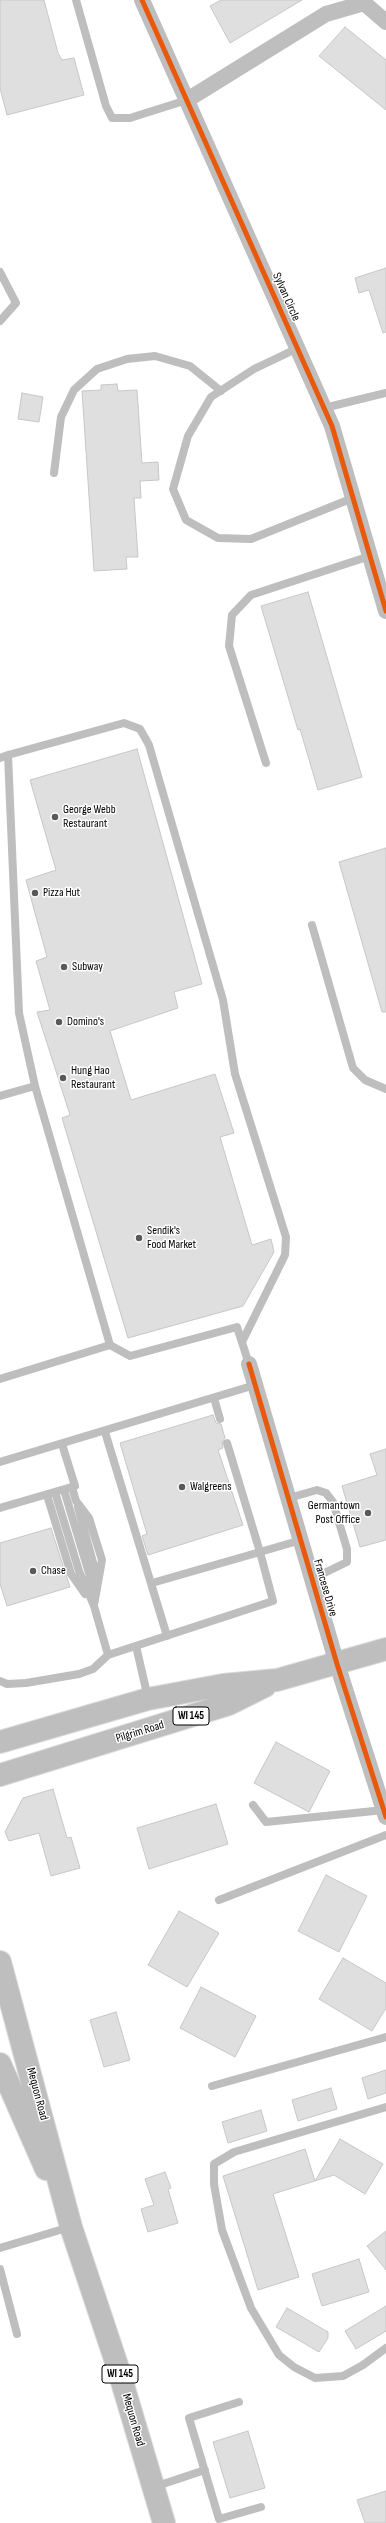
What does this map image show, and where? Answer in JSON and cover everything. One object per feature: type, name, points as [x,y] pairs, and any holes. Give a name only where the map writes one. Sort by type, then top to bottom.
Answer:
[{"type":"main road","name":"Pilgrim Road","points":[[0,1742],[148,1699],[223,1685],[277,1680],[386,1649]]},
{"type":"main road","name":"Pilgrim Road","points":[[2,1777],[101,1744],[230,1704],[277,1680]]},
{"type":"main road","points":[[92,1715],[101,1744]]},
{"type":"main road","points":[[0,1727],[34,1733]]},
{"type":"main road","name":"Mequon Road","points":[[0,1962],[71,2227],[117,2365],[164,2523]]},
{"type":"main road","name":"Mequon Road","points":[[0,2064],[4,2087],[71,2227]]},
{"type":"street","name":"Sylvan Circle","points":[[142,0],[332,426],[385,602]]},
{"type":"street","points":[[187,100],[326,14],[363,2],[386,22]]},
{"type":"street","name":"Francese Drive","points":[[249,1364],[337,1664],[385,1814]]},
{"type":"lane","points":[[76,0],[106,106],[112,118],[130,118],[187,100]]},
{"type":"lane","points":[[0,272],[16,303],[0,321]]},
{"type":"lane","points":[[298,348],[254,369],[211,397],[188,436],[173,489],[186,520],[218,538],[251,539],[353,498]]},
{"type":"lane","points":[[54,473],[61,417],[74,390],[97,369],[127,358],[155,356],[190,366],[221,391]]},
{"type":"lane","points":[[324,408],[386,393]]},
{"type":"lane","points":[[266,763],[229,646],[232,615],[251,595],[370,556]]},
{"type":"lane","points":[[242,1342],[285,1255],[286,1237],[236,1074],[223,1000],[149,745],[145,736],[134,726],[120,724],[4,757],[19,1013],[35,1086],[110,1345],[130,1356],[237,1327],[249,1364]]},
{"type":"lane","points":[[312,925],[353,1068],[366,1080],[386,1089]]},
{"type":"lane","points":[[0,1096],[35,1086]]},
{"type":"lane","points":[[0,1379],[110,1345]]},
{"type":"lane","points":[[0,1462],[105,1432],[255,1385]]},
{"type":"lane","points":[[214,1398],[220,1419]]},
{"type":"lane","points":[[105,1432],[167,1636]]},
{"type":"lane","points":[[0,1681],[7,1684],[26,1683],[79,1674],[93,1669],[108,1655],[273,1601],[260,1552],[227,1443]]},
{"type":"lane","points":[[0,1508],[75,1486],[62,1444]]},
{"type":"lane","points":[[68,1488],[89,1518],[102,1560],[94,1606]]},
{"type":"lane","points":[[68,1488],[96,1595]]},
{"type":"lane","points":[[289,1498],[317,1490],[326,1492],[333,1502],[347,1548],[347,1562],[312,1579]]},
{"type":"lane","points":[[51,1494],[71,1574],[94,1606],[108,1655]]},
{"type":"lane","points":[[152,1583],[301,1540]]},
{"type":"lane","points":[[136,1646],[148,1699]]},
{"type":"lane","points":[[253,1805],[266,1822],[385,1814]]},
{"type":"lane","points":[[219,1900],[386,1835]]},
{"type":"lane","points":[[212,2086],[386,2037]]},
{"type":"lane","points":[[386,2107],[234,2152],[214,2164],[214,2184],[222,2230],[252,2308],[279,2355],[294,2367],[316,2378],[344,2376],[364,2365],[386,2348]]},
{"type":"lane","points":[[0,2248],[71,2227]]},
{"type":"lane","points":[[0,2269],[17,2334]]},
{"type":"lane","points":[[239,2402],[189,2418],[219,2519],[261,2507]]},
{"type":"lane","points":[[153,2487],[204,2470]]},
{"type":"building","points":[[0,0],[44,0],[58,53],[62,60],[74,58],[84,95],[7,115],[0,88]]},
{"type":"building","points":[[221,0],[302,0],[230,43],[210,6]]},
{"type":"building","points":[[345,27],[386,60],[386,110],[319,56]]},
{"type":"building","points":[[386,268],[386,332],[383,333],[369,290],[359,293],[355,278]]},
{"type":"building","points":[[117,384],[118,391],[137,390],[142,463],[158,462],[159,480],[140,481],[141,498],[134,498],[138,557],[126,557],[127,569],[94,571],[82,391],[101,390],[101,385]]},
{"type":"building","points":[[22,393],[43,397],[39,422],[18,419]]},
{"type":"building","points":[[308,592],[362,777],[318,790],[300,729],[298,730],[261,606]]},
{"type":"building","points":[[137,749],[202,984],[174,992],[178,1008],[110,1031],[131,1100],[215,1074],[234,1133],[220,1137],[252,1245],[271,1239],[274,1252],[243,1306],[128,1338],[62,1118],[70,1115],[37,1012],[50,1010],[36,961],[47,957],[26,880],[56,870],[30,780]]},
{"type":"building","points":[[386,848],[386,1012],[382,1012],[339,862]]},
{"type":"building","name":"Walgreens","points":[[213,1415],[216,1423],[221,1424],[225,1438],[222,1442],[223,1448],[218,1450],[243,1525],[148,1555],[142,1536],[147,1534],[120,1443]]},
{"type":"building","name":"Germantown Post Office","points":[[386,1449],[386,1540],[360,1547],[342,1486],[377,1475],[370,1454]]},
{"type":"building","name":"Chase","points":[[51,1528],[70,1587],[7,1606],[0,1584],[0,1543]]},
{"type":"building","points":[[276,1742],[330,1771],[309,1812],[254,1783]]},
{"type":"building","points":[[53,1789],[67,1838],[71,1837],[80,1868],[51,1876],[39,1833],[9,1841],[5,1832],[23,1798]]},
{"type":"building","points":[[216,1804],[228,1844],[149,1869],[137,1828]]},
{"type":"building","points":[[326,1875],[367,1896],[339,1952],[298,1931]]},
{"type":"building","points":[[179,1911],[219,1933],[187,1987],[148,1965]]},
{"type":"building","points":[[343,1958],[386,1983],[386,2008],[372,2031],[319,1999]]},
{"type":"building","points":[[201,1987],[256,2016],[235,2057],[180,2028]]},
{"type":"building","points":[[116,2012],[130,2060],[104,2067],[90,2020]]},
{"type":"building","points":[[386,2070],[386,2093],[368,2099],[362,2078]]},
{"type":"building","points":[[331,2088],[337,2109],[298,2121],[292,2100]]},
{"type":"building","points":[[261,2110],[267,2131],[228,2143],[222,2122]]},
{"type":"building","points":[[340,2139],[383,2164],[365,2194],[334,2175],[315,2181]]},
{"type":"building","points":[[305,2149],[315,2181],[273,2194],[299,2277],[258,2290],[223,2176]]},
{"type":"building","points":[[165,2172],[171,2188],[168,2189],[178,2223],[148,2232],[141,2209],[154,2205],[145,2179]]},
{"type":"building","points":[[386,2231],[386,2270],[367,2246]]},
{"type":"building","points":[[359,2259],[369,2292],[322,2306],[312,2274]]},
{"type":"building","points":[[386,2306],[386,2331],[356,2349],[345,2331]]},
{"type":"building","points":[[287,2308],[328,2332],[328,2338],[319,2352],[276,2327]]},
{"type":"building","points":[[248,2431],[265,2488],[230,2498],[213,2442]]},
{"type":"building","points":[[386,2491],[386,2523],[365,2523],[357,2500]]},
{"type":"cycle path","points":[[142,0],[332,426],[386,611]]},
{"type":"cycle path","points":[[249,1364],[337,1664],[386,1817]]},
{"type":"place","name":"George Webb Restaurant","points":[[55,817]]},
{"type":"place","name":"Pizza Hut","points":[[35,893]]},
{"type":"place","name":"Subway","points":[[64,967]]},
{"type":"place","name":"Domino's","points":[[59,1022]]},
{"type":"place","name":"Hung Hao Restaurant","points":[[63,1078]]},
{"type":"place","name":"Sendik's Food Market","points":[[139,1238]]},
{"type":"place","name":"Walgreens","points":[[182,1487]]},
{"type":"place","name":"Germantown Post Office","points":[[368,1513]]},
{"type":"place","name":"Chase","points":[[33,1571]]}]
